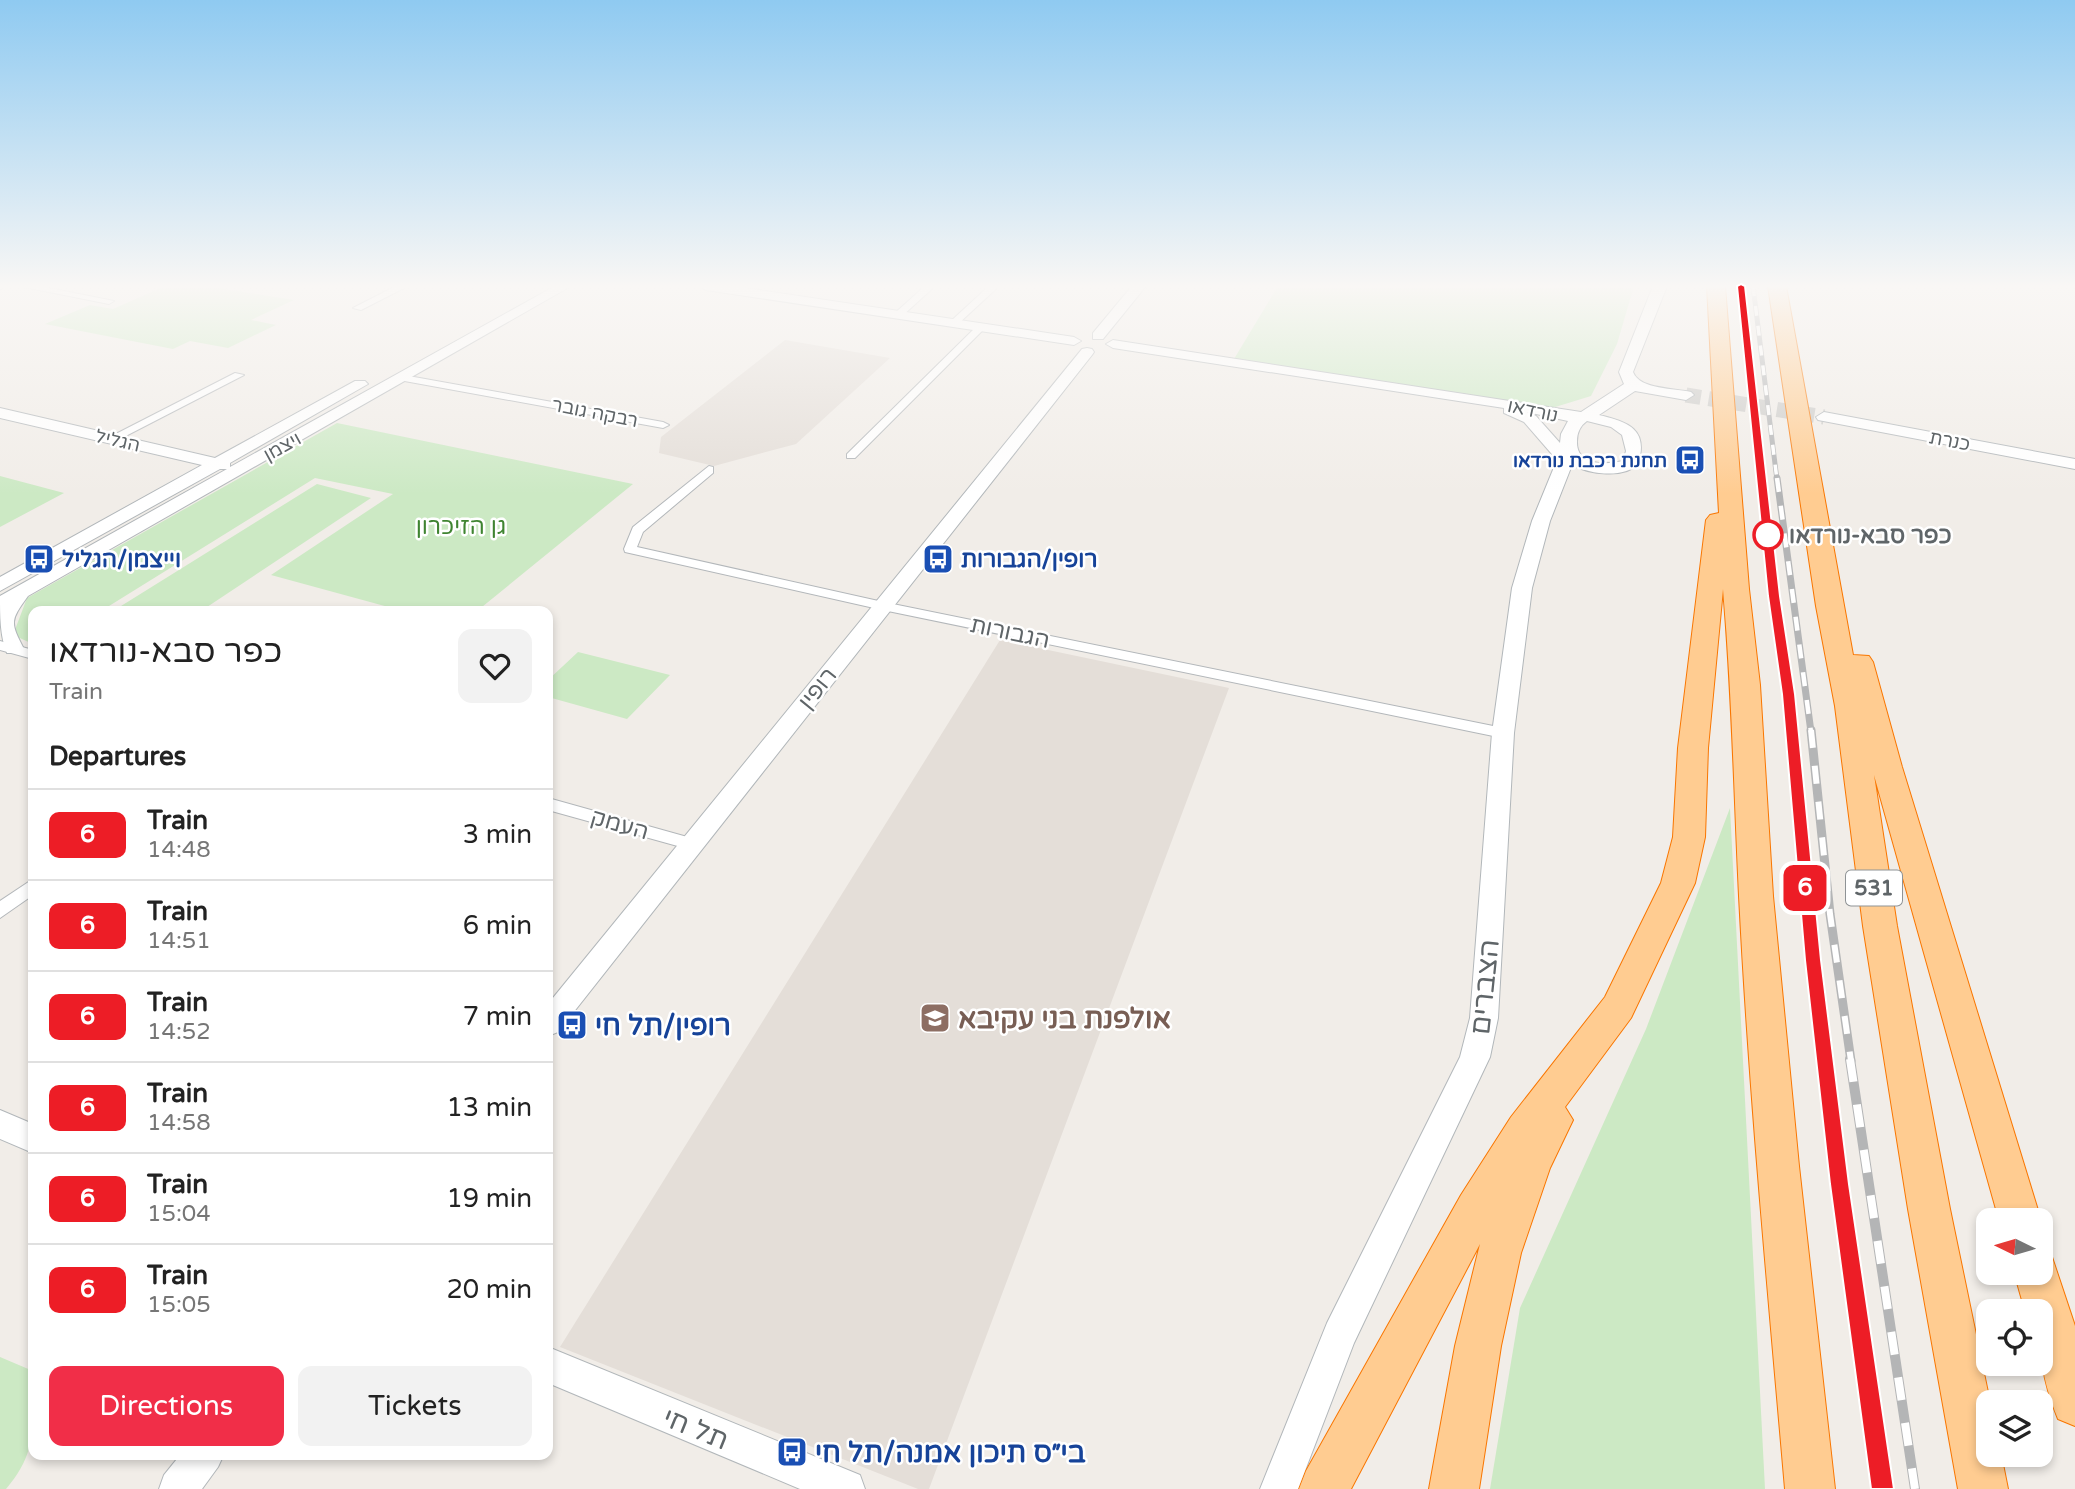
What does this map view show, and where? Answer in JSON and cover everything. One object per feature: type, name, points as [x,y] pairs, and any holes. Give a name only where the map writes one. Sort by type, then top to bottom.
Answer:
[{"type":"highway","points":[[1721,355],[1746,685],[1758,923],[1778,1166],[1810,1489]]},
{"type":"highway","name":"531","points":[[1789,355],[1849,706],[1880,926],[1983,1489]]},
{"type":"highway","points":[[1454,1489],[1493,1273],[1505,1227],[1536,1151],[1618,1007],[1664,914],[1685,859],[1692,799],[1693,748],[1727,443]]},
{"type":"highway","points":[[1810,488],[1890,780],[2017,1208]]},
{"type":"highway","points":[[1324,1489],[1476,1209],[1525,1130],[1618,1007]]},
{"type":"highway","points":[[2040,1285],[2075,1402]]},
{"type":"street","name":"ויצמן","points":[[0,604],[416,355]]},
{"type":"street","name":"ויצמן","points":[[0,585],[441,355]]},
{"type":"street","points":[[851,456],[952,355]]},
{"type":"street","name":"רופין","points":[[553,1018],[883,606],[1073,355]]},
{"type":"street","name":"נורדאו","points":[[1170,355],[1510,410],[1562,426],[1569,448]]},
{"type":"street","name":"נורדאו","points":[[1175,355],[1583,416]]},
{"type":"street","points":[[1633,355],[1626,372],[1629,380],[1637,386],[1686,395]]},
{"type":"street","points":[[113,439],[239,375]]},
{"type":"street","name":"רבקה גובר","points":[[403,377],[663,425]]},
{"type":"street","points":[[1569,448],[1572,425],[1637,386]]},
{"type":"street","points":[[1611,402],[1609,413],[1612,422]]},
{"type":"street","points":[[1510,410],[1530,419],[1569,448],[1575,460],[1589,466],[1610,468],[1630,464],[1634,451],[1632,436],[1612,422],[1583,416]]},
{"type":"street","name":"הגליל","points":[[0,413],[225,468]]},
{"type":"street","name":"כנרת","points":[[1824,417],[2075,464]]},
{"type":"street","name":"הצברים","points":[[1279,1489],[1339,1335],[1465,1078],[1481,1037],[1490,947],[1503,733],[1519,606],[1541,521],[1569,448]]},
{"type":"street","name":"הגבורות","points":[[709,470],[637,530],[630,549],[883,606],[1503,733]]},
{"type":"street","points":[[16,649],[2,626],[4,615],[22,592]]},
{"type":"street","name":"העמק","points":[[553,805],[692,844]]},
{"type":"street","points":[[0,911],[28,890]]},
{"type":"street","points":[[0,1124],[28,1137]]},
{"type":"street","name":"תל חי","points":[[553,1367],[846,1489]]},
{"type":"street","points":[[178,1489],[200,1460]]},
{"type":"shaded area","points":[[765,355],[875,355],[890,358],[796,444],[714,466],[659,453],[661,437]]},
{"type":"shaded area","name":"אולפנת בני עקיבא","points":[[1000,640],[1229,688],[929,1489],[918,1489],[560,1347]]},
{"type":"green space","points":[[1236,355],[1611,355],[1591,396],[1552,408],[1234,359]]},
{"type":"green space","name":"גן הזיכרון","points":[[337,423],[633,484],[483,606],[385,606],[271,575],[393,494],[315,478],[109,606],[28,606],[28,642],[13,635],[27,598]]},
{"type":"green space","points":[[0,476],[64,493],[0,527]]},
{"type":"green space","points":[[317,484],[371,498],[209,606],[121,606]]},
{"type":"green space","points":[[578,652],[670,675],[627,719],[553,698],[553,675]]},
{"type":"green space","points":[[1730,808],[1765,1489],[1490,1489],[1520,1308],[1646,1029]]},
{"type":"green space","points":[[0,1357],[28,1369],[28,1450],[17,1475],[6,1489],[0,1489]]},
{"type":"tunnel","points":[[1686,395],[1824,417]]},
{"type":"railway","points":[[1749,355],[1762,480]]},
{"type":"railway","points":[[1762,355],[1777,480]]},
{"type":"railway","points":[[1761,478],[1791,732]]},
{"type":"railway","points":[[1777,478],[1811,732]]},
{"type":"railway","points":[[1791,730],[1807,908],[1825,1061]]},
{"type":"railway","points":[[1811,730],[1830,914],[1851,1061]]},
{"type":"railway","points":[[1825,1059],[1882,1489]]},
{"type":"railway","points":[[1850,1059],[1915,1489]]},
{"type":"train","name":"6","points":[[1748,355],[1774,596],[1788,694],[1813,960],[1840,1184],[1882,1489]]},
{"type":"place","name":"תחנת רכבת נורדאו","points":[[1690,460]]},
{"type":"place","name":"כפר סבא-נורדאו","points":[[1768,535]]},
{"type":"place","name":"וייצמן/הגליל","points":[[39,559]]},
{"type":"place","name":"רופין/הגבורות","points":[[938,559]]},
{"type":"place","name":"אולפנת בני עקיבא","points":[[935,1018]]},
{"type":"place","name":"רופין/תל חי","points":[[572,1025]]},
{"type":"place","name":"בי״ס תיכון אמנה/תל חי","points":[[792,1452]]}]
